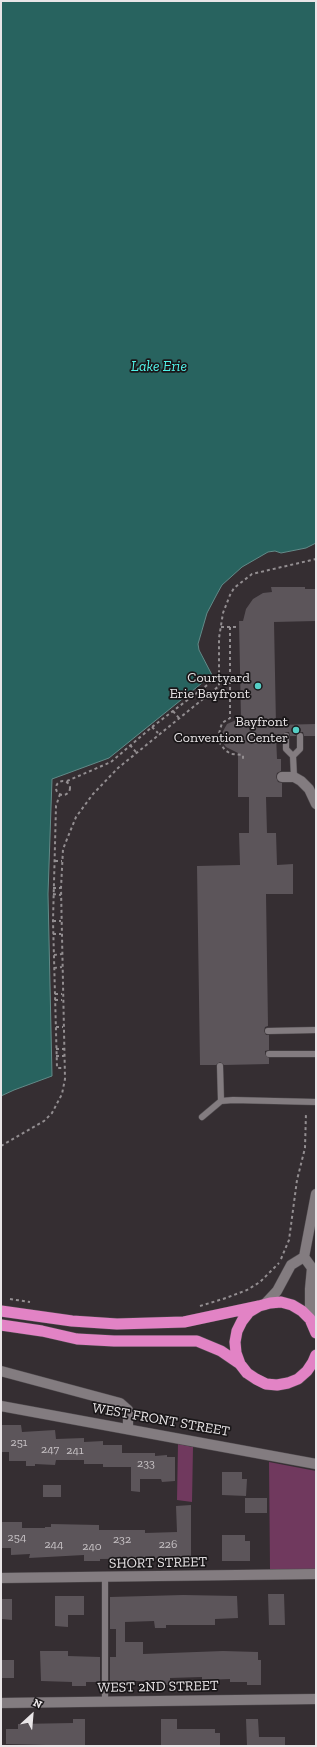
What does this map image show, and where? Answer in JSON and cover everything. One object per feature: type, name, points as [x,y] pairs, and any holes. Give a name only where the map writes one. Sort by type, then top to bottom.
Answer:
[{"type":"highway","points":[[1,1311],[72,1321],[117,1324],[184,1322],[281,1302],[292,1305],[302,1311],[310,1319],[316,1333]]},
{"type":"highway","points":[[240,1364],[236,1353],[235,1342],[237,1331],[246,1316],[261,1305]]},
{"type":"highway","points":[[1,1325],[42,1331],[77,1339],[114,1342],[197,1341],[221,1351],[240,1364],[247,1373],[256,1380],[266,1384],[277,1385],[298,1379],[307,1372],[316,1355]]},
{"type":"street","points":[[282,777],[294,777],[301,781],[309,790],[316,804]]},
{"type":"street","points":[[261,1305],[277,1290],[292,1265],[304,1257],[316,1194]]},
{"type":"street","points":[[304,1257],[312,1268],[310,1319]]},
{"type":"street","points":[[1,1372],[120,1403],[128,1410],[128,1428]]},
{"type":"street","name":"WEST FRONT STREET","points":[[1,1406],[128,1428],[316,1464]]},
{"type":"street","name":"SHORT STREET","points":[[1,1578],[105,1578],[316,1574]]},
{"type":"street","name":"WEST 2ND STREET","points":[[1,1703],[316,1699]]},
{"type":"lane","points":[[286,736],[286,749],[293,756],[294,777]]},
{"type":"lane","points":[[293,756],[300,749],[300,736]]},
{"type":"lane","points":[[268,1031],[316,1030]]},
{"type":"lane","points":[[269,1054],[316,1054]]},
{"type":"lane","points":[[220,1066],[221,1101]]},
{"type":"lane","points":[[202,1117],[221,1101],[316,1102]]},
{"type":"lane","points":[[105,1578],[105,1702]]},
{"type":"path","points":[[1,1146],[36,1127],[52,1113],[62,1094],[64,1049],[61,934],[62,862],[63,848],[76,817],[107,779],[136,752],[219,686],[220,627],[223,613],[230,595],[243,580],[258,572],[316,558]]},
{"type":"path","points":[[220,627],[238,627]]},
{"type":"path","points":[[230,627],[230,718],[222,723],[218,737],[219,742],[225,750],[231,754],[243,755],[243,760]]},
{"type":"path","points":[[67,781],[71,786],[69,793],[66,795],[60,794],[56,789],[57,783],[63,780],[67,781],[108,764],[128,749],[130,745],[152,727],[219,676]]},
{"type":"path","points":[[198,691],[204,698]]},
{"type":"path","points":[[173,711],[179,718]]},
{"type":"path","points":[[152,727],[158,734]]},
{"type":"path","points":[[130,745],[136,752]]},
{"type":"path","points":[[60,794],[56,806],[53,922],[56,1056],[57,1068],[64,1068]]},
{"type":"path","points":[[55,861],[62,862]]},
{"type":"path","points":[[53,888],[61,888]]},
{"type":"path","points":[[53,894],[61,895]]},
{"type":"path","points":[[53,922],[61,921]]},
{"type":"path","points":[[54,934],[61,934]]},
{"type":"path","points":[[54,955],[62,954]]},
{"type":"path","points":[[54,968],[62,968]]},
{"type":"path","points":[[55,994],[62,994]]},
{"type":"path","points":[[55,1000],[62,1000]]},
{"type":"path","points":[[56,1027],[63,1027]]},
{"type":"path","points":[[56,1049],[64,1049]]},
{"type":"path","points":[[56,1056],[64,1056]]},
{"type":"path","points":[[194,1307],[226,1298],[247,1290],[260,1282],[272,1271],[285,1252],[289,1240],[304,1148],[306,1113]]},
{"type":"path","points":[[7,1299],[32,1303]]},
{"type":"shaded area","points":[[178,1444],[193,1447],[192,1502],[177,1500]]},
{"type":"shaded area","points":[[269,1462],[316,1471],[316,1569],[270,1569]]},
{"type":"water","name":"Lake Erie","points":[[1,1],[316,1],[316,543],[306,548],[281,553],[275,551],[268,552],[242,567],[222,585],[207,613],[198,644],[199,650],[212,675],[109,758],[52,779],[48,894],[52,1076],[1,1096]]},
{"type":"building","points":[[271,587],[305,587],[305,589],[316,589],[316,621],[274,622],[276,725],[316,724],[316,736],[304,736],[303,732],[300,732],[296,736],[290,736],[289,732],[286,732],[282,736],[276,736],[277,759],[281,759],[281,771],[277,773],[276,777],[278,782],[282,783],[282,797],[266,797],[267,833],[276,833],[277,865],[293,864],[293,894],[266,894],[268,1026],[265,1027],[264,1031],[266,1035],[269,1035],[269,1050],[265,1051],[265,1054],[269,1058],[269,1064],[224,1065],[220,1062],[216,1065],[200,1065],[197,866],[240,865],[239,833],[249,833],[249,797],[238,797],[238,753],[226,747],[223,743],[222,733],[227,724],[241,718],[239,621],[243,621],[246,609],[253,599],[263,593],[272,592]]},
{"type":"building","points":[[1,1425],[21,1425],[22,1432],[55,1430],[56,1439],[84,1438],[84,1442],[103,1441],[103,1445],[122,1445],[122,1453],[155,1453],[155,1456],[167,1455],[167,1457],[175,1457],[175,1481],[162,1482],[161,1479],[140,1479],[140,1492],[131,1491],[131,1467],[103,1467],[103,1464],[84,1464],[84,1460],[56,1460],[55,1465],[35,1464],[35,1466],[26,1466],[26,1461],[9,1461],[9,1452],[1,1452]]},
{"type":"building","points":[[222,1472],[242,1472],[242,1479],[247,1479],[246,1496],[222,1495]]},
{"type":"building","points":[[43,1485],[61,1485],[61,1497],[43,1497]]},
{"type":"building","points":[[245,1498],[267,1498],[267,1513],[245,1513]]},
{"type":"building","points":[[191,1505],[191,1558],[100,1559],[100,1561],[84,1561],[84,1555],[29,1558],[30,1554],[11,1555],[11,1548],[1,1548],[1,1522],[22,1522],[22,1528],[45,1528],[51,1527],[51,1524],[99,1525],[99,1530],[145,1530],[145,1533],[177,1532],[176,1506]]},
{"type":"building","points":[[222,1535],[245,1535],[245,1541],[250,1541],[250,1561],[222,1561]]},
{"type":"building","points":[[268,1594],[284,1594],[285,1625],[269,1625]]},
{"type":"building","points":[[183,1595],[237,1596],[238,1618],[215,1619],[215,1625],[166,1625],[166,1628],[155,1628],[154,1621],[125,1622],[125,1642],[143,1642],[143,1654],[223,1651],[258,1652],[258,1660],[261,1660],[261,1685],[247,1685],[247,1682],[230,1682],[230,1679],[202,1680],[202,1677],[170,1678],[170,1685],[155,1685],[155,1681],[110,1681],[110,1657],[116,1657],[116,1629],[110,1629],[110,1597]]},
{"type":"building","points":[[55,1596],[84,1596],[84,1615],[68,1615],[68,1627],[55,1626]]},
{"type":"building","points":[[1,1599],[12,1599],[12,1620],[2,1619]]},
{"type":"building","points":[[40,1651],[68,1651],[68,1656],[100,1657],[100,1682],[86,1682],[86,1686],[72,1686],[72,1682],[41,1681]]},
{"type":"building","points":[[1,1660],[14,1660],[14,1678],[1,1678]]},
{"type":"building","points":[[73,1719],[85,1719],[85,1746],[6,1744],[6,1729],[18,1729],[18,1724],[73,1723]]},
{"type":"building","points":[[161,1719],[177,1719],[177,1729],[215,1729],[215,1733],[220,1733],[220,1746],[161,1746]]},
{"type":"building","points":[[246,1719],[258,1719],[259,1737],[285,1737],[285,1746],[247,1746]]},
{"type":"place","name":"Courtyard Erie Bayfront","points":[[258,686]]},
{"type":"place","name":"Bayfront Convention Center","points":[[296,730]]}]
